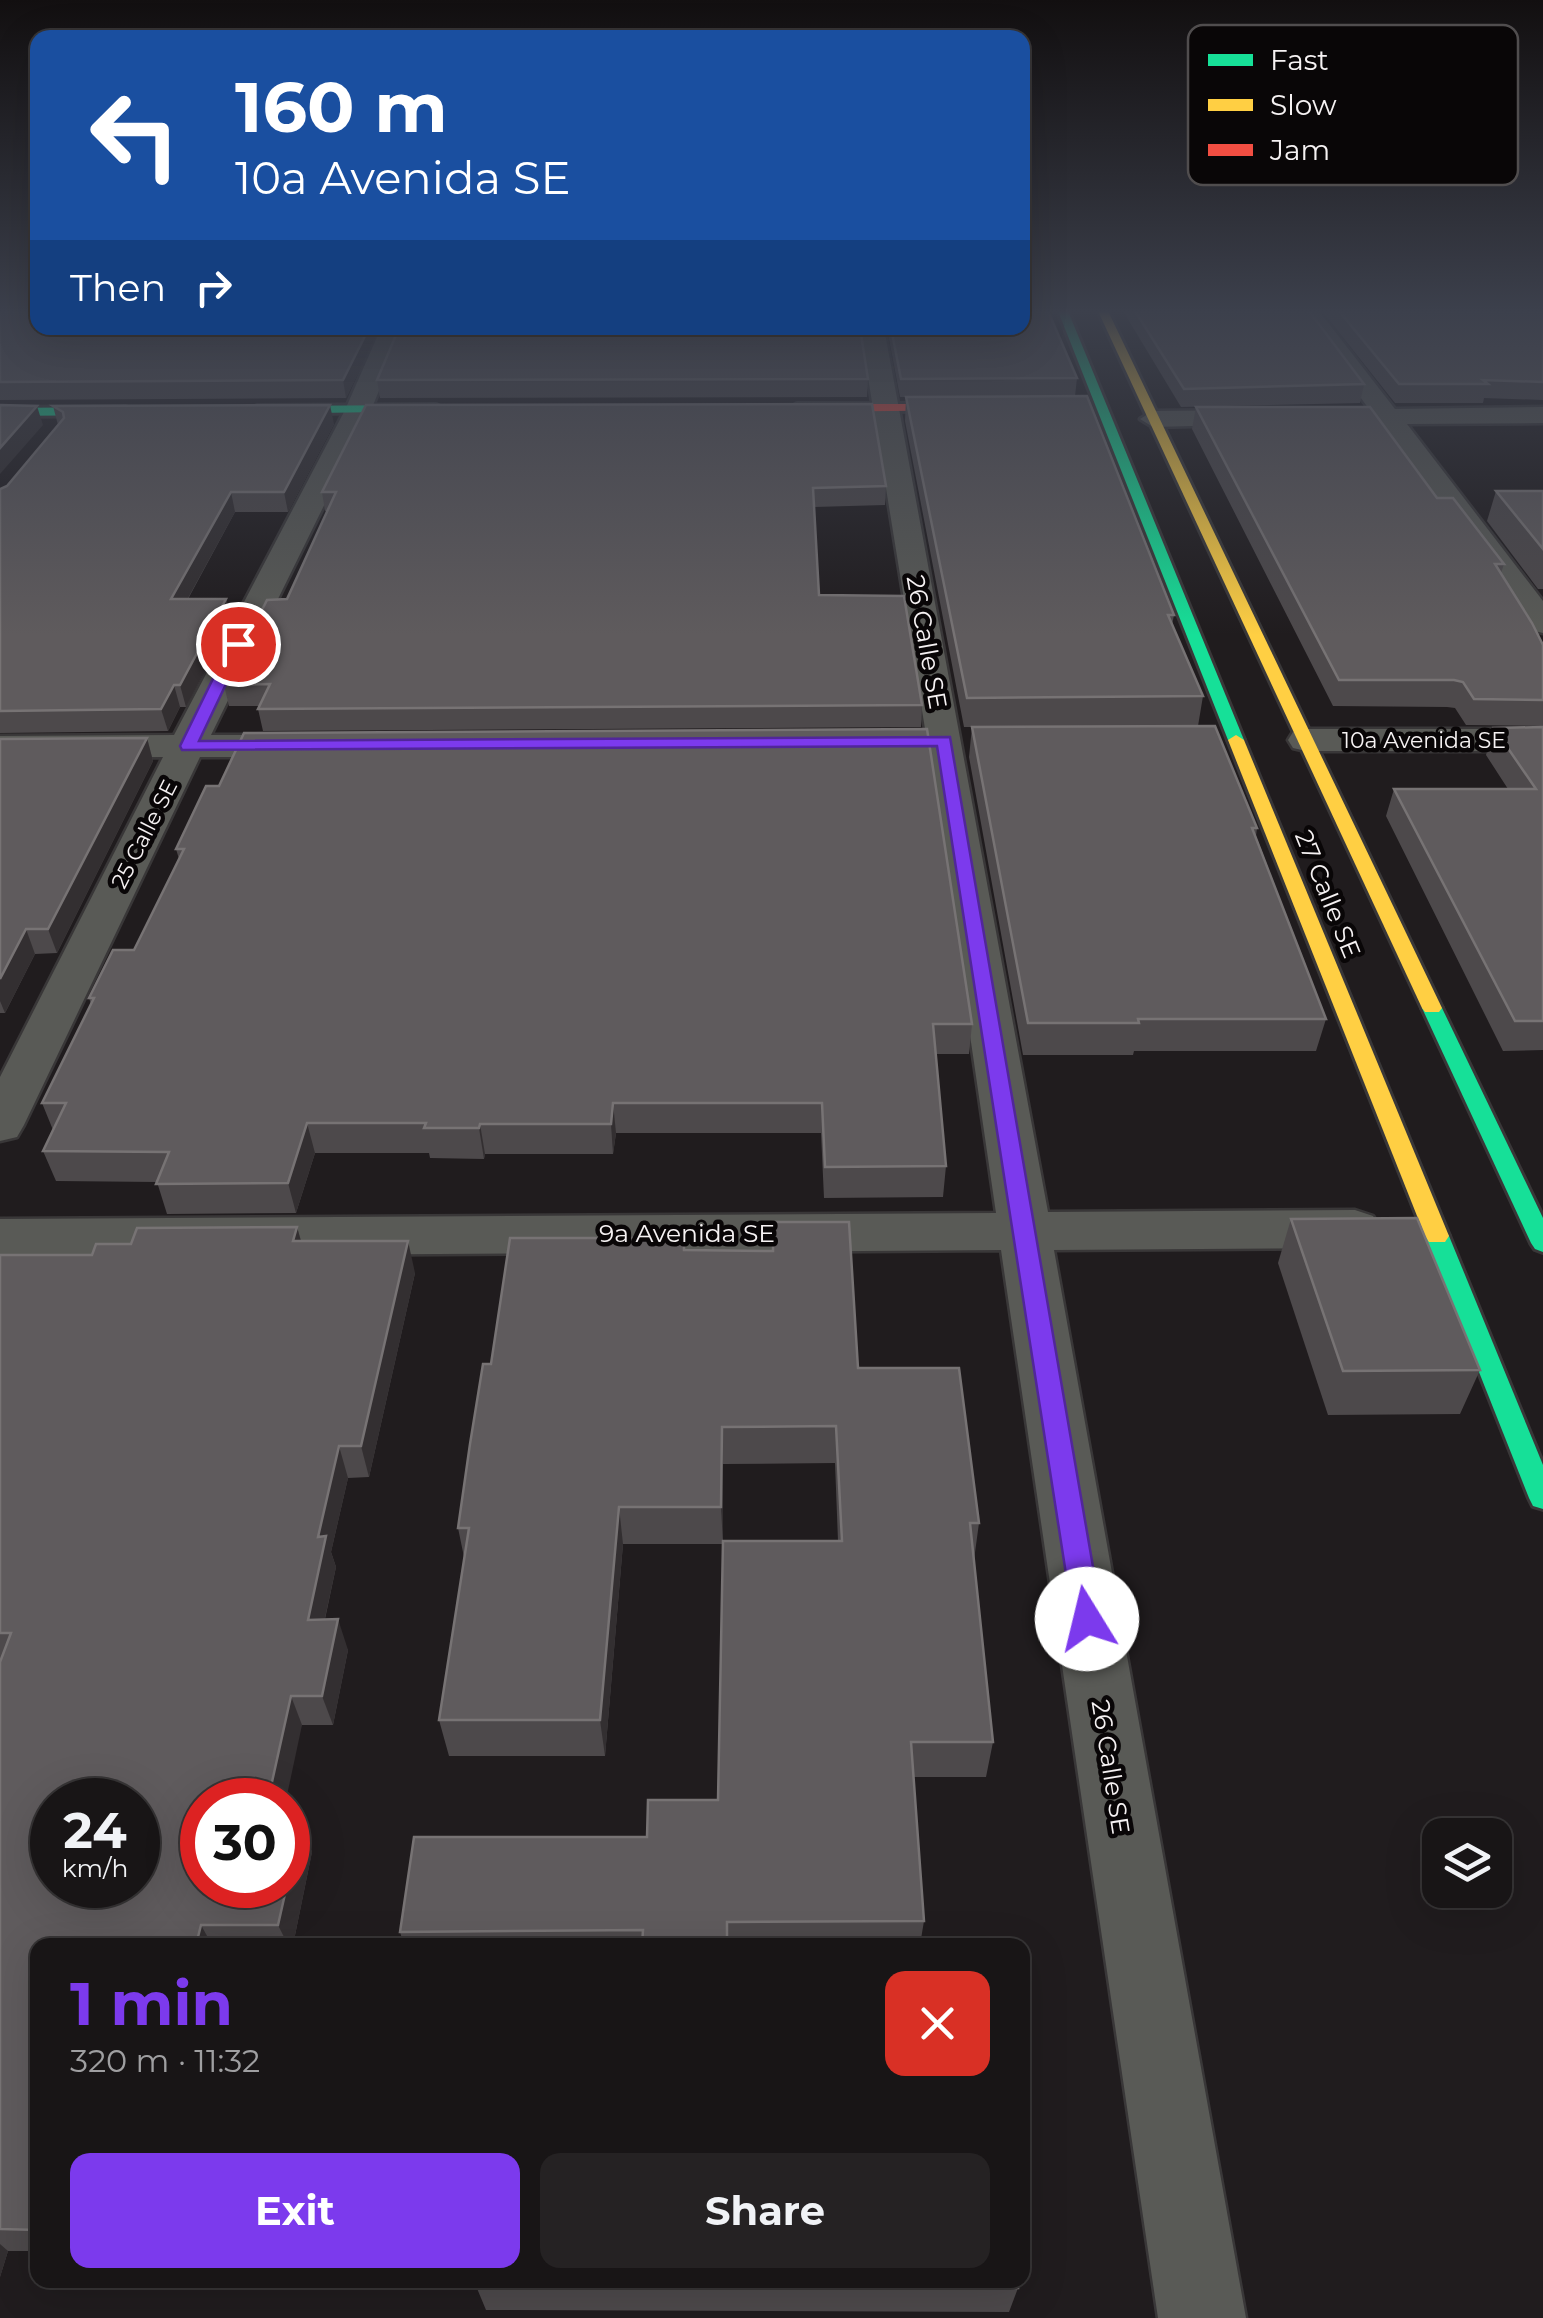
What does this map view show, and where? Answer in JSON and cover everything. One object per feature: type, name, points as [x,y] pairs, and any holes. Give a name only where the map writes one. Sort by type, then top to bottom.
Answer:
[{"type":"main road","points":[[298,419],[349,427],[396,419]]},
{"type":"main road","points":[[793,430],[879,419]]},
{"type":"main road","name":"27 Calle SE","points":[[1098,419],[1236,740],[1543,1498]]},
{"type":"main road","name":"27 Calle SE","points":[[1153,419],[1541,1233]]},
{"type":"main road","points":[[0,434],[132,434]]},
{"type":"street","name":"25 Calle SE","points":[[0,1125],[352,419]]},
{"type":"street","name":"26 Calle SE","points":[[888,419],[945,741],[1202,2318]]},
{"type":"street","points":[[1392,419],[1543,623]]},
{"type":"street","points":[[1198,740],[1236,740]]},
{"type":"street","name":"10a Avenida SE","points":[[1306,740],[1543,740]]},
{"type":"street","points":[[0,747],[348,746]]},
{"type":"street","name":"9a Avenida SE","points":[[0,1238],[1434,1228]]},
{"type":"building","points":[[0,419],[25,419],[0,448]]},
{"type":"building","points":[[63,419],[323,419],[284,492],[231,492],[171,599],[226,599],[180,685],[174,685],[161,709],[0,711],[0,489],[7,486]]},
{"type":"building","points":[[359,419],[875,419],[886,486],[813,488],[819,595],[904,596],[922,705],[258,709],[270,684],[224,685],[267,600],[287,599],[336,492],[322,492]]},
{"type":"building","points":[[910,419],[1096,419],[1174,615],[1168,615],[1203,696],[967,698]]},
{"type":"building","points":[[1202,419],[1379,419],[1437,498],[1453,498],[1504,564],[1495,564],[1543,645],[1543,700],[1474,699],[1463,682],[1454,680],[1339,680]]},
{"type":"building","points":[[1496,491],[1543,491],[1543,549]]},
{"type":"building","points":[[1215,726],[1257,828],[1252,828],[1326,1019],[1028,1023],[972,727]]},
{"type":"building","points":[[1543,727],[1543,1021],[1515,1021],[1394,789],[1536,789],[1494,728]]},
{"type":"building","points":[[927,729],[972,1024],[933,1024],[946,1166],[825,1167],[822,1103],[613,1103],[611,1124],[424,1128],[426,1123],[307,1123],[288,1183],[156,1184],[169,1152],[43,1151],[66,1103],[42,1103],[94,998],[89,998],[113,950],[134,950],[184,849],[176,849],[206,786],[219,786],[244,733]]},
{"type":"building","points":[[147,738],[48,929],[26,929],[0,979],[0,739]]},
{"type":"building","points":[[1417,1218],[1480,1370],[1343,1371],[1291,1219]]},
{"type":"building","points":[[773,1222],[849,1222],[858,1368],[959,1368],[979,1523],[970,1523],[993,1742],[911,1742],[924,1921],[727,1922],[727,1938],[642,1938],[643,1930],[400,1932],[414,1837],[647,1837],[648,1800],[718,1800],[723,1541],[842,1541],[836,1426],[722,1427],[721,1507],[619,1507],[600,1720],[439,1720],[469,1528],[458,1528],[470,1444],[483,1364],[491,1364],[510,1238],[684,1238],[684,1250],[773,1251]]},
{"type":"building","points":[[297,1227],[293,1241],[408,1241],[361,1446],[339,1446],[318,1537],[326,1536],[308,1620],[338,1619],[322,1696],[291,1696],[273,1778],[180,1778],[180,1908],[282,1908],[278,1925],[201,1925],[198,1938],[30,1938],[30,2230],[0,2229],[0,1662],[11,1633],[0,1633],[0,1255],[92,1255],[96,1244],[131,1244],[137,1228]]},
{"type":"traffic: fast","points":[[1107,419],[1236,740]]},
{"type":"traffic: fast","points":[[1432,1008],[1543,1243]]},
{"type":"traffic: fast","points":[[1437,1236],[1543,1498]]},
{"type":"traffic: slow","points":[[1154,419],[1432,1008]]},
{"type":"traffic: slow","points":[[1236,740],[1437,1236]]},
{"type":"route","points":[[238,644],[188,746],[944,741],[1087,1619]]}]
